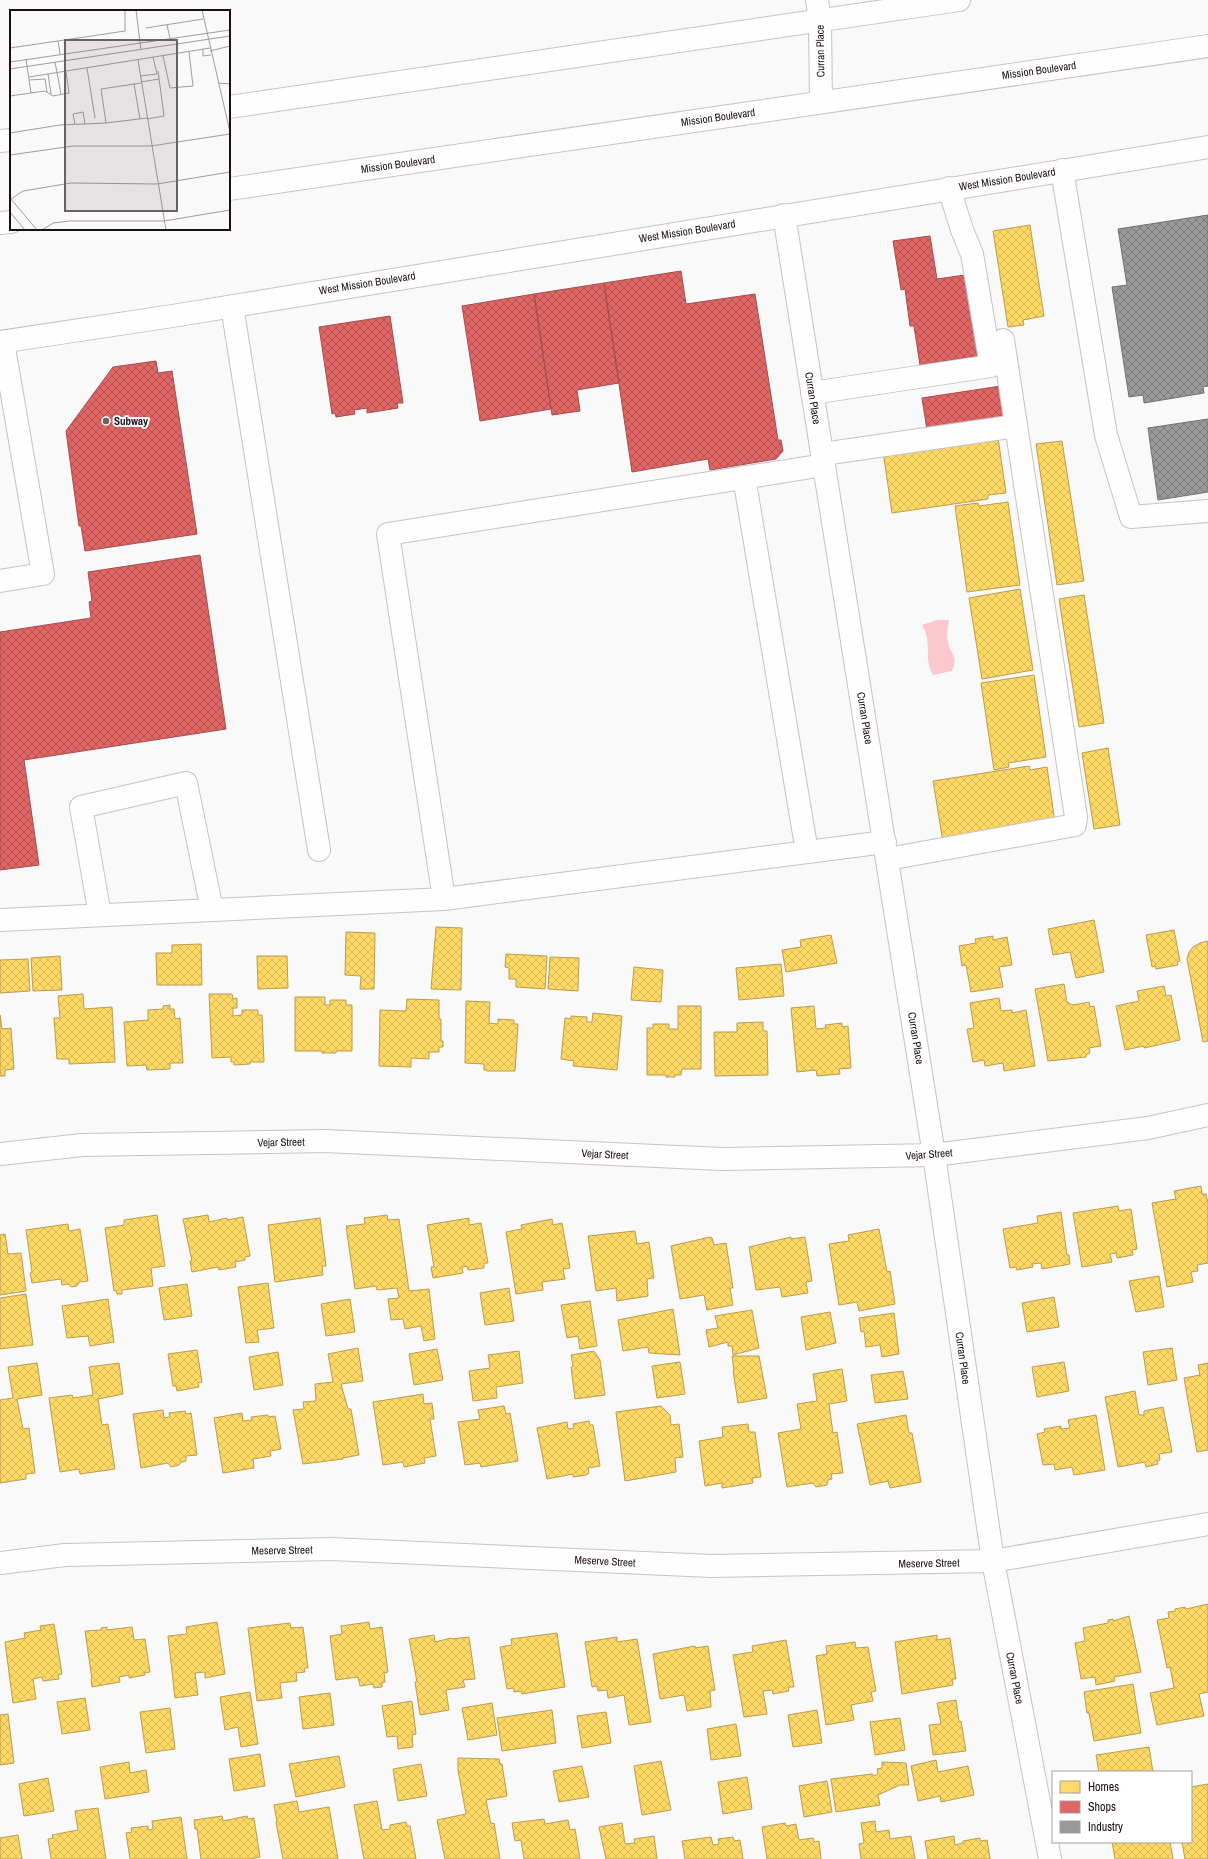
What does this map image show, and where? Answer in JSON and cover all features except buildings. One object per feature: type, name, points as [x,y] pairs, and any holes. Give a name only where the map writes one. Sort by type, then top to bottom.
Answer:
[{"type":"street","points":[[230,107],[818,10],[959,0]]},
{"type":"street","name":"Curran Place","points":[[818,10],[821,102]]},
{"type":"street","name":"Mission Boulevard","points":[[230,189],[1208,46]]},
{"type":"street","points":[[0,141],[10,140]]},
{"type":"street","name":"West Mission Boulevard","points":[[1,342],[166,317],[1208,146]]},
{"type":"street","points":[[1062,170],[1106,436],[1131,517],[1208,511]]},
{"type":"street","points":[[812,392],[991,366],[972,254],[962,230],[949,188]]},
{"type":"street","name":"Curran Place","points":[[784,215],[934,1155],[993,1562],[1050,1859]]},
{"type":"street","points":[[0,223],[10,222]]},
{"type":"street","points":[[232,306],[319,850]]},
{"type":"street","points":[[0,920],[444,899],[807,852],[886,850],[1075,825],[1076,817],[1003,340]]},
{"type":"street","points":[[0,581],[43,574],[1,342]]},
{"type":"street","points":[[444,899],[388,534],[744,477],[824,460],[1016,426]]},
{"type":"street","points":[[744,477],[807,852]]},
{"type":"street","points":[[100,916],[80,807],[186,783],[212,910]]},
{"type":"street","name":"Vejar Street","points":[[0,1154],[82,1145],[325,1141],[722,1159],[934,1155],[1148,1128],[1208,1115]]},
{"type":"street","name":"Meserve Street","points":[[0,1562],[65,1555],[331,1549],[712,1566],[993,1562],[1208,1524]]},
{"type":"shaded area","points":[[937,620],[949,620],[947,639],[955,662],[952,671],[933,675],[929,663],[927,638],[922,625]]},
{"type":"place","name":"Subway","points":[[106,421]]}]
